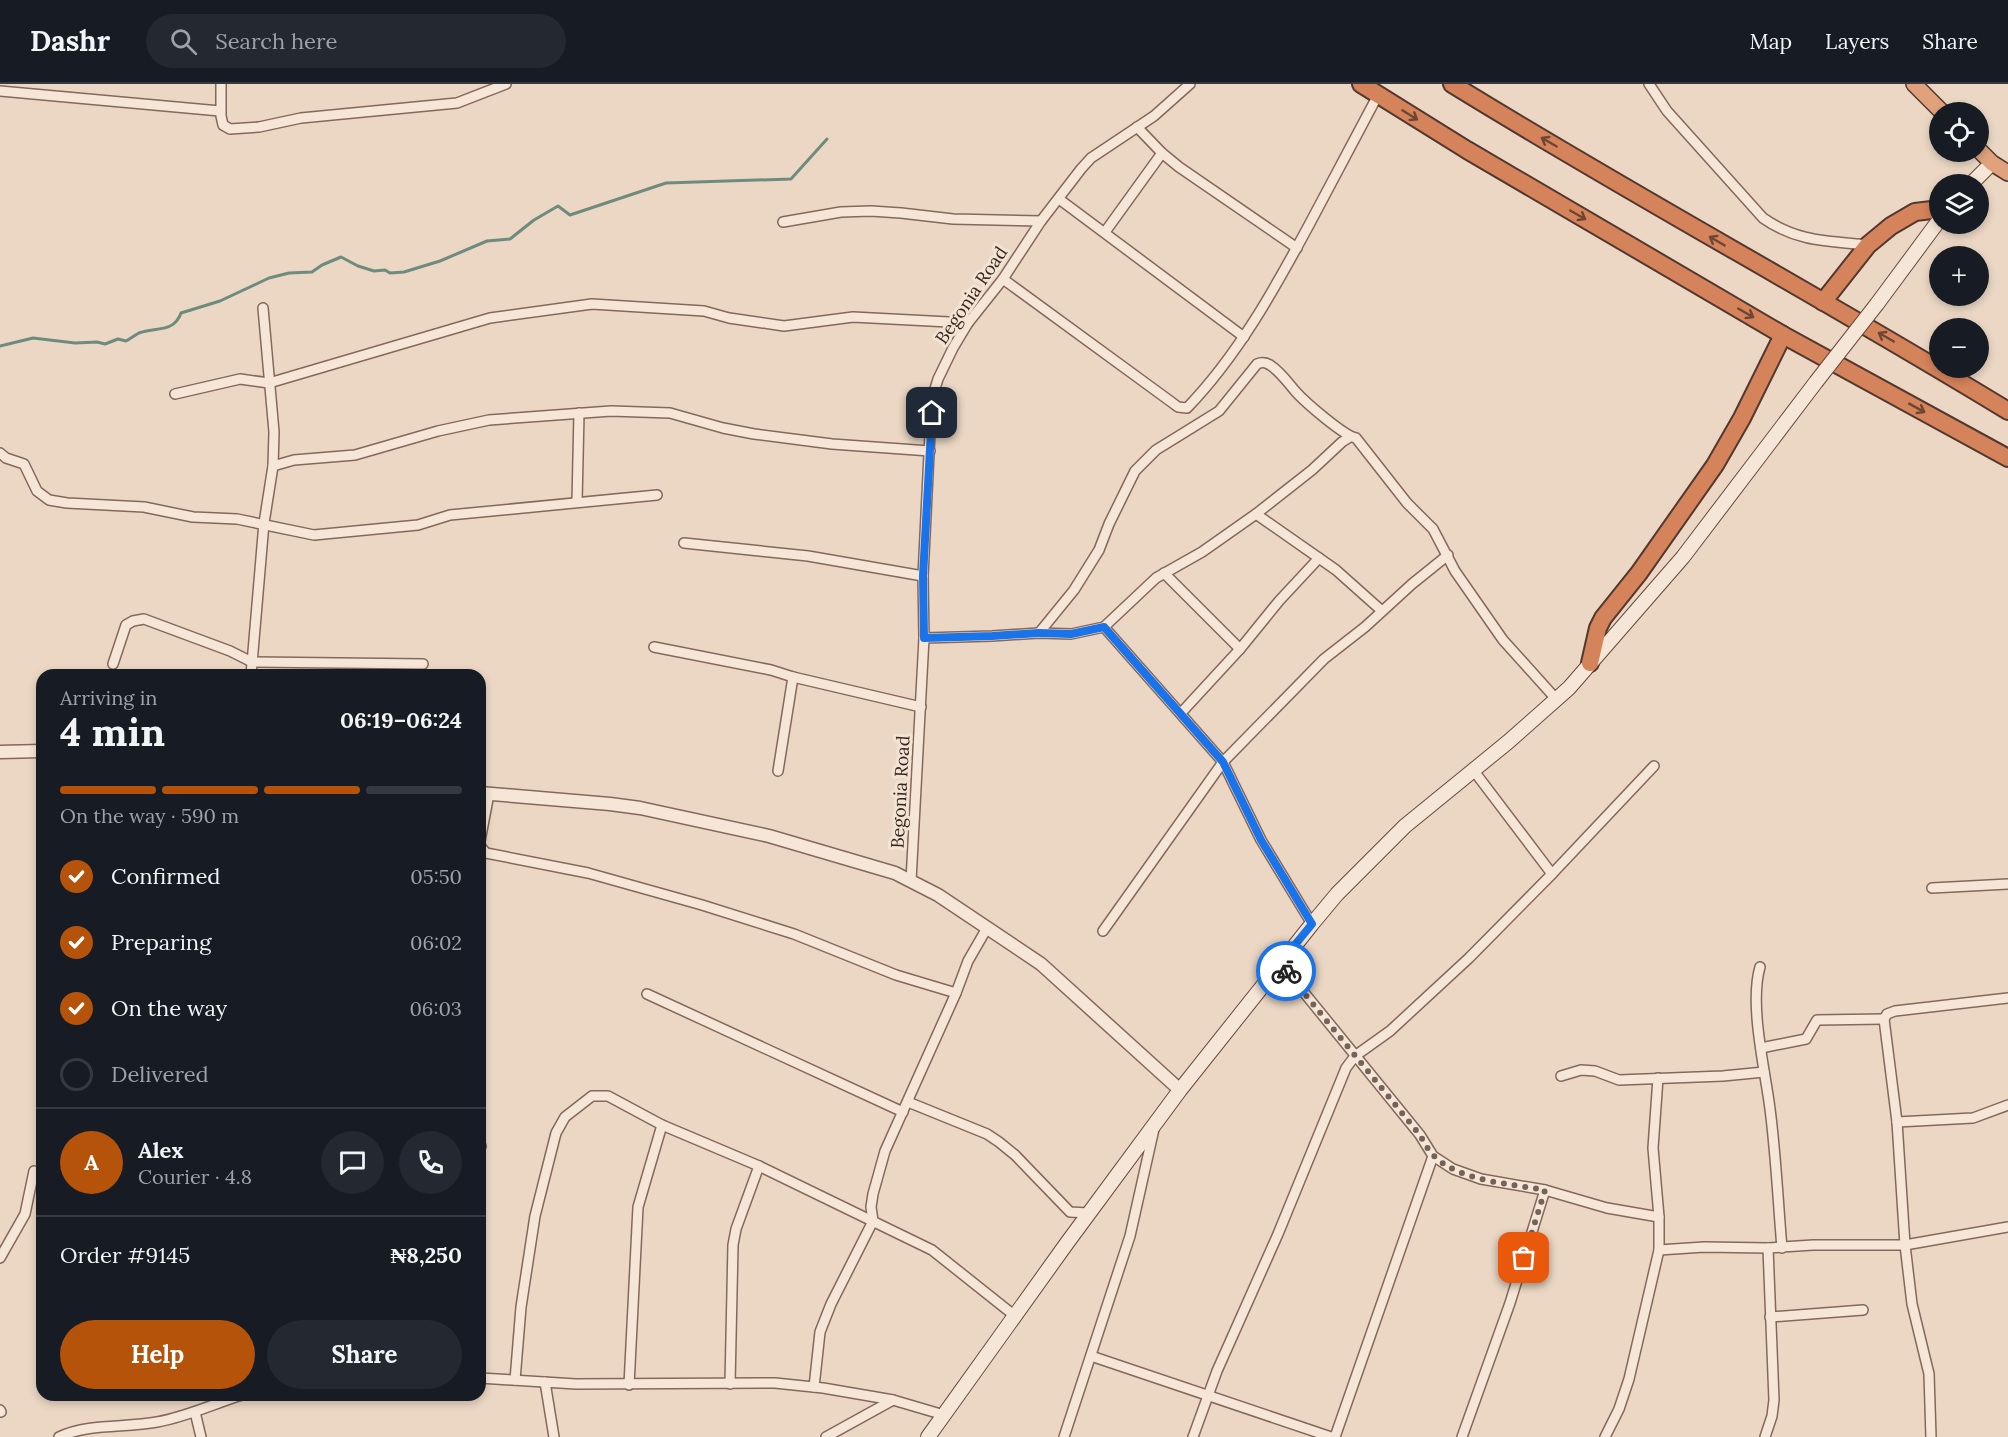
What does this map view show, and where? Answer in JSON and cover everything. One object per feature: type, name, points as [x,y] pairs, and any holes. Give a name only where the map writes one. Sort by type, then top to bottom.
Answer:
[{"type":"highway","points":[[1361,84],[1467,150],[1783,335],[2008,458]]},
{"type":"highway","points":[[1452,84],[2008,411]]},
{"type":"highway","points":[[1914,84],[1932,102]]},
{"type":"highway","points":[[1989,160],[2008,174]]},
{"type":"highway","points":[[1823,302],[1868,245],[1891,226],[1915,212],[1929,210]]},
{"type":"highway","points":[[1590,663],[1598,628],[1603,618],[1639,573],[1715,465],[1742,418],[1783,335]]},
{"type":"main road","points":[[1981,174],[1992,163]]},
{"type":"main road","points":[[928,1437],[1088,1213],[1180,1090],[1312,924],[1375,854],[1557,700],[1683,557],[1929,234]]},
{"type":"street","points":[[221,84],[220,111],[223,125],[230,129],[259,127],[301,118],[457,103],[506,84]]},
{"type":"street","name":"Begonia Road","points":[[911,881],[921,706],[924,638],[923,576],[933,395],[953,348],[968,323],[1003,279],[1041,221],[1091,158],[1154,116],[1190,84]]},
{"type":"street","points":[[1649,84],[1667,111],[1763,218],[1779,230],[1817,240],[1868,245]]},
{"type":"street","points":[[0,91],[220,111]]},
{"type":"street","points":[[1003,279],[1178,407],[1187,408],[1211,383],[1244,338],[1297,248],[1378,95]]},
{"type":"street","points":[[1137,127],[1162,153],[1297,248]]},
{"type":"street","points":[[1105,232],[1162,153]]},
{"type":"street","points":[[1059,199],[1244,338]]},
{"type":"street","points":[[783,222],[841,212],[901,213],[953,219],[1041,221]]},
{"type":"street","points":[[175,394],[240,379],[269,383],[490,318],[592,304],[704,311],[729,318],[784,326],[853,317],[968,323]]},
{"type":"street","points":[[251,669],[264,524],[273,466],[274,432],[263,308]]},
{"type":"street","points":[[1039,633],[1074,590],[1099,550],[1135,471],[1156,450],[1219,411],[1257,364],[1263,362],[1268,363],[1284,377],[1309,406],[1350,437],[1356,438],[1407,503],[1433,529],[1455,571],[1503,640],[1557,700]]},
{"type":"street","points":[[273,466],[294,460],[355,455],[438,430],[489,420],[611,411],[670,413],[754,434],[832,444],[930,451]]},
{"type":"street","points":[[577,502],[579,413]]},
{"type":"street","points":[[924,638],[1039,633],[1071,634],[1104,627],[1164,573],[1202,552],[1256,514],[1312,470],[1342,441],[1350,437]]},
{"type":"street","points":[[0,453],[6,458],[24,464],[37,491],[49,500],[144,507],[193,518],[237,519],[314,535],[418,525],[450,515],[657,495]]},
{"type":"street","points":[[1256,514],[1336,570],[1382,611]]},
{"type":"street","points":[[684,543],[808,556],[923,576]]},
{"type":"street","points":[[1103,931],[1223,762],[1324,659],[1448,555]]},
{"type":"street","points":[[1180,713],[1240,649],[1319,558]]},
{"type":"street","points":[[1164,573],[1240,649]]},
{"type":"street","points":[[113,664],[126,625],[144,619],[230,651],[252,662],[423,664]]},
{"type":"street","points":[[1104,627],[1223,762],[1261,840],[1312,924]]},
{"type":"street","points":[[654,647],[771,670],[921,706]]},
{"type":"street","points":[[778,771],[794,677]]},
{"type":"street","points":[[0,752],[36,751]]},
{"type":"street","points":[[1193,1437],[1216,1371],[1278,1234],[1342,1076],[1356,1056],[1390,1031],[1469,958],[1654,766]]},
{"type":"street","points":[[1474,771],[1552,874]]},
{"type":"street","points":[[486,793],[640,808],[769,836],[895,873],[938,895],[1041,964],[1180,1090]]},
{"type":"street","points":[[486,853],[588,873],[712,908],[794,934],[896,975],[956,993]]},
{"type":"street","points":[[1932,888],[2008,884]]},
{"type":"street","points":[[814,1387],[820,1332],[831,1304],[873,1221],[871,1207],[885,1151],[956,993],[968,961],[987,928]]},
{"type":"street","points":[[1280,963],[1420,1135],[1433,1156],[1453,1169],[1480,1179],[1545,1190],[1607,1208],[1659,1217]]},
{"type":"street","points":[[1760,967],[1755,982],[1770,1110],[1782,1248]]},
{"type":"street","points":[[647,994],[903,1112]]},
{"type":"street","points":[[1931,1437],[1929,1374],[1912,1304],[1905,1245],[1896,1122],[1884,1019],[1887,1014],[1895,1011],[2008,998]]},
{"type":"street","points":[[1761,1047],[1806,1039],[1817,1020],[1884,1019]]},
{"type":"street","points":[[1561,1076],[1581,1070],[1595,1071],[1619,1080],[1764,1072]]},
{"type":"street","points":[[1605,1437],[1619,1409],[1629,1379],[1659,1250],[1659,1217],[1653,1149],[1658,1078]]},
{"type":"street","points":[[515,1380],[521,1307],[535,1216],[556,1133],[565,1117],[592,1096],[599,1095],[608,1096],[662,1125],[759,1166],[932,1250],[1015,1316]]},
{"type":"street","points":[[908,1102],[987,1134],[1015,1155],[1070,1212],[1088,1213]]},
{"type":"street","points":[[1896,1122],[1973,1118],[2008,1105]]},
{"type":"street","points":[[1064,1437],[1130,1236],[1156,1123]]},
{"type":"street","points":[[629,1384],[638,1207],[662,1125]]},
{"type":"street","points":[[1091,1356],[1333,1437],[1433,1156]]},
{"type":"street","points":[[730,1384],[733,1245],[736,1229],[759,1166]]},
{"type":"street","points":[[0,1258],[25,1214],[34,1171]]},
{"type":"street","points":[[1462,1437],[1510,1303],[1545,1190]]},
{"type":"street","points":[[1659,1250],[1714,1247],[1905,1245],[2008,1227]]},
{"type":"street","points":[[1765,1437],[1772,1416],[1774,1400],[1768,1248]]},
{"type":"street","points":[[1770,1317],[1863,1310]]},
{"type":"street","points":[[486,1378],[629,1384],[775,1383],[893,1400],[944,1415]]},
{"type":"street","points":[[545,1382],[554,1437]]},
{"type":"street","points":[[826,1437],[893,1400]]},
{"type":"street","points":[[59,1437],[85,1430],[156,1422],[195,1412],[218,1401]]},
{"type":"street","points":[[195,1412],[201,1437]]},
{"type":"waterway","points":[[0,346],[33,338],[105,344],[118,339],[126,341],[145,331],[169,327],[174,324],[181,313],[220,301],[269,278],[289,273],[312,272],[341,257],[374,271],[404,272],[440,261],[487,241],[510,239],[534,220],[558,206],[570,215],[666,183],[791,179],[827,139]]},
{"type":"way so far","points":[[1286,971],[1420,1135],[1433,1156],[1453,1169],[1480,1179],[1545,1190],[1524,1258]]},
{"type":"route","points":[[932,413],[923,576],[924,638],[1039,633],[1071,634],[1104,627],[1223,762],[1261,840],[1312,924],[1280,963],[1286,971]]}]
